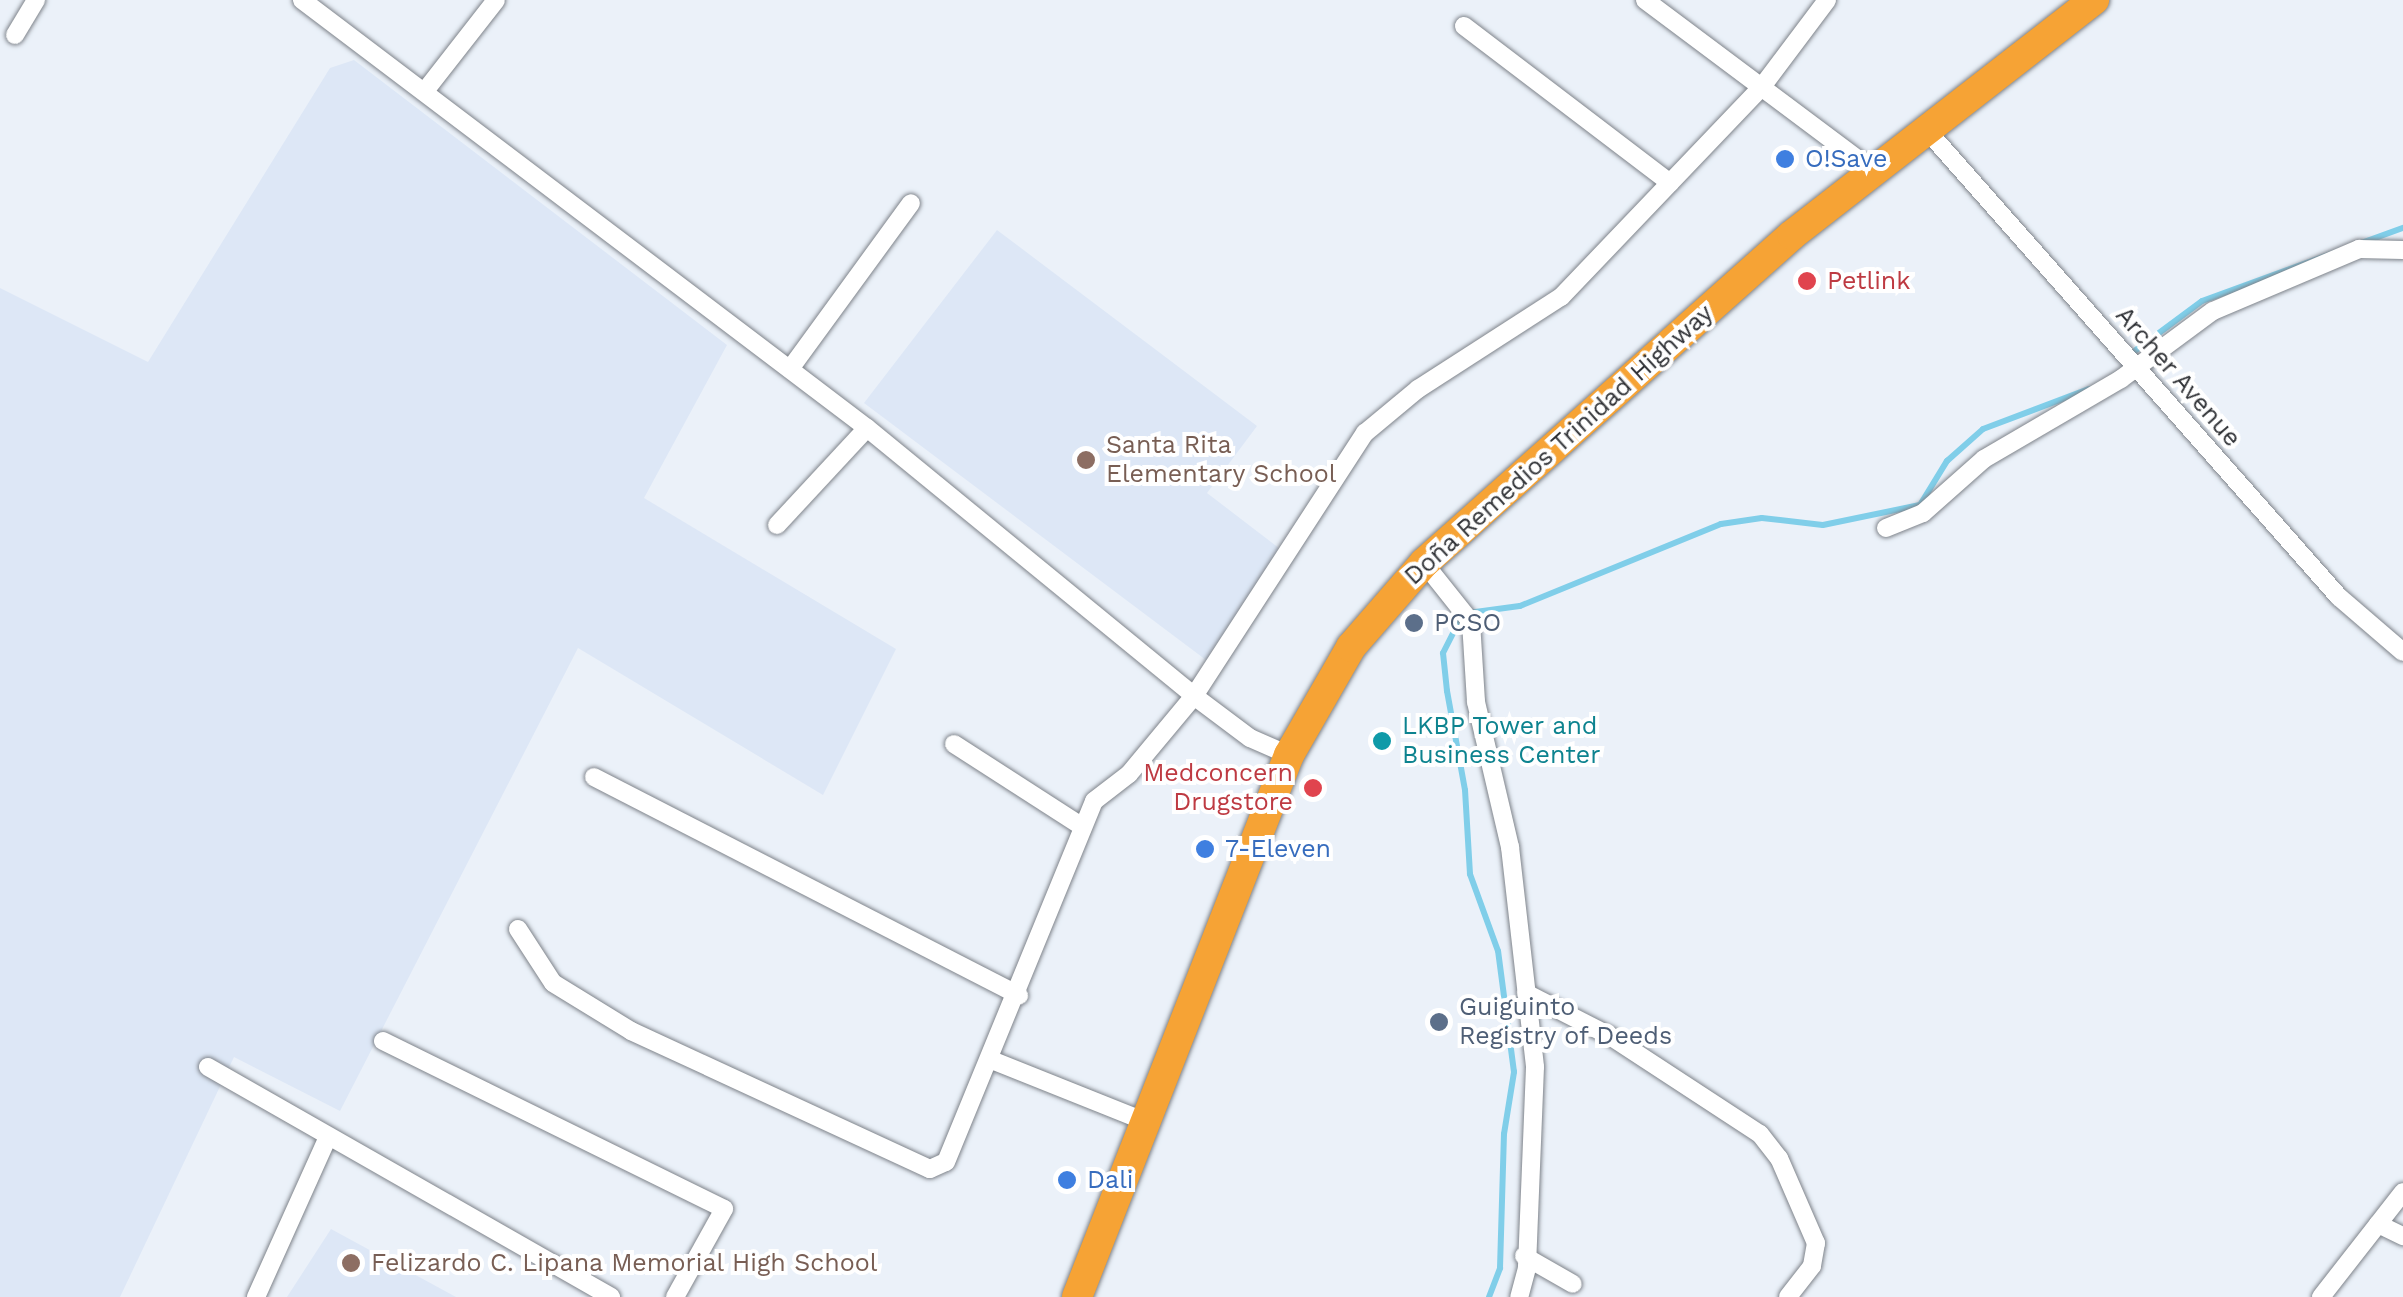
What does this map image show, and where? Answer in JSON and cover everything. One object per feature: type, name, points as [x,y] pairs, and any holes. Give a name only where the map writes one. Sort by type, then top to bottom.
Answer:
[{"type":"highway","name":"Doña Remedios Trinidad Highway","points":[[1077,1297],[1289,755],[1351,647],[1424,563],[1871,169],[2094,0]]},
{"type":"street","points":[[15,35],[36,0]]},
{"type":"street","points":[[302,0],[867,428],[1194,696],[1250,738],[1289,755]]},
{"type":"street","points":[[424,91],[496,0]]},
{"type":"street","points":[[1645,0],[1871,169]]},
{"type":"street","points":[[518,929],[554,982],[631,1031],[930,1169],[946,1162],[1020,995],[1094,801],[1129,774],[1194,696],[1382,414],[1561,298],[1762,88],[1827,0]]},
{"type":"street","points":[[1464,26],[1670,183]]},
{"type":"street","name":"Archer Avenue","points":[[1924,127],[2340,597],[2403,652]]},
{"type":"street","points":[[790,369],[911,203]]},
{"type":"street","points":[[1886,528],[1923,513],[1984,459],[2136,367],[2213,311],[2359,249],[2403,250]]},
{"type":"street","points":[[777,525],[867,428]]},
{"type":"street","points":[[1424,563],[1466,615],[1476,702],[1510,847],[1534,1067],[1519,1297]]},
{"type":"street","points":[[954,744],[1083,826]]},
{"type":"street","points":[[594,777],[1020,995]]},
{"type":"street","points":[[1526,993],[1610,1036],[1760,1134],[1779,1158],[1816,1243],[1812,1266],[1788,1297]]},
{"type":"street","points":[[383,1042],[724,1209],[674,1297]]},
{"type":"street","points":[[989,1059],[1144,1121]]},
{"type":"street","points":[[208,1067],[610,1297]]},
{"type":"street","points":[[256,1297],[328,1137]]},
{"type":"street","points":[[2321,1297],[2403,1192]]},
{"type":"street","points":[[2378,1224],[2403,1236]]},
{"type":"street","points":[[1524,1256],[1573,1284]]},
{"type":"shaded area","points":[[354,60],[727,345],[644,498],[896,649],[823,795],[578,648],[340,1111],[234,1057],[120,1297],[0,1297],[0,288],[148,362],[330,68]]},
{"type":"shaded area","name":"Santa Rita Elementary School","points":[[997,230],[1257,426],[1207,493],[1279,548],[1206,660],[864,403]]},
{"type":"shaded area","name":"Felizardo C. Lipana Memorial High School","points":[[331,1229],[456,1297],[287,1297]]},
{"type":"waterway","points":[[2136,350],[2202,301],[2403,228]]},
{"type":"waterway","points":[[1489,1297],[1500,1268],[1504,1134],[1514,1072],[1498,951],[1470,874],[1465,790],[1447,691],[1443,653],[1458,623],[1468,613],[1520,606],[1721,524],[1762,518],[1823,525],[1920,505],[1947,461],[1983,429],[2089,389]]},
{"type":"place","name":"O!Save","points":[[1785,159]]},
{"type":"place","name":"Petlink","points":[[1807,281]]},
{"type":"place","name":"Santa Rita Elementary School","points":[[1086,460]]},
{"type":"place","name":"PCSO","points":[[1414,623]]},
{"type":"place","name":"LKBP Tower and Business Center","points":[[1382,741]]},
{"type":"place","name":"Medconcern Drugstore","points":[[1313,788]]},
{"type":"place","name":"7-Eleven","points":[[1205,849]]},
{"type":"place","name":"Guiguinto Registry of Deeds","points":[[1439,1022]]},
{"type":"place","name":"Dali","points":[[1067,1180]]},
{"type":"place","name":"Felizardo C. Lipana Memorial High School","points":[[351,1263]]}]
